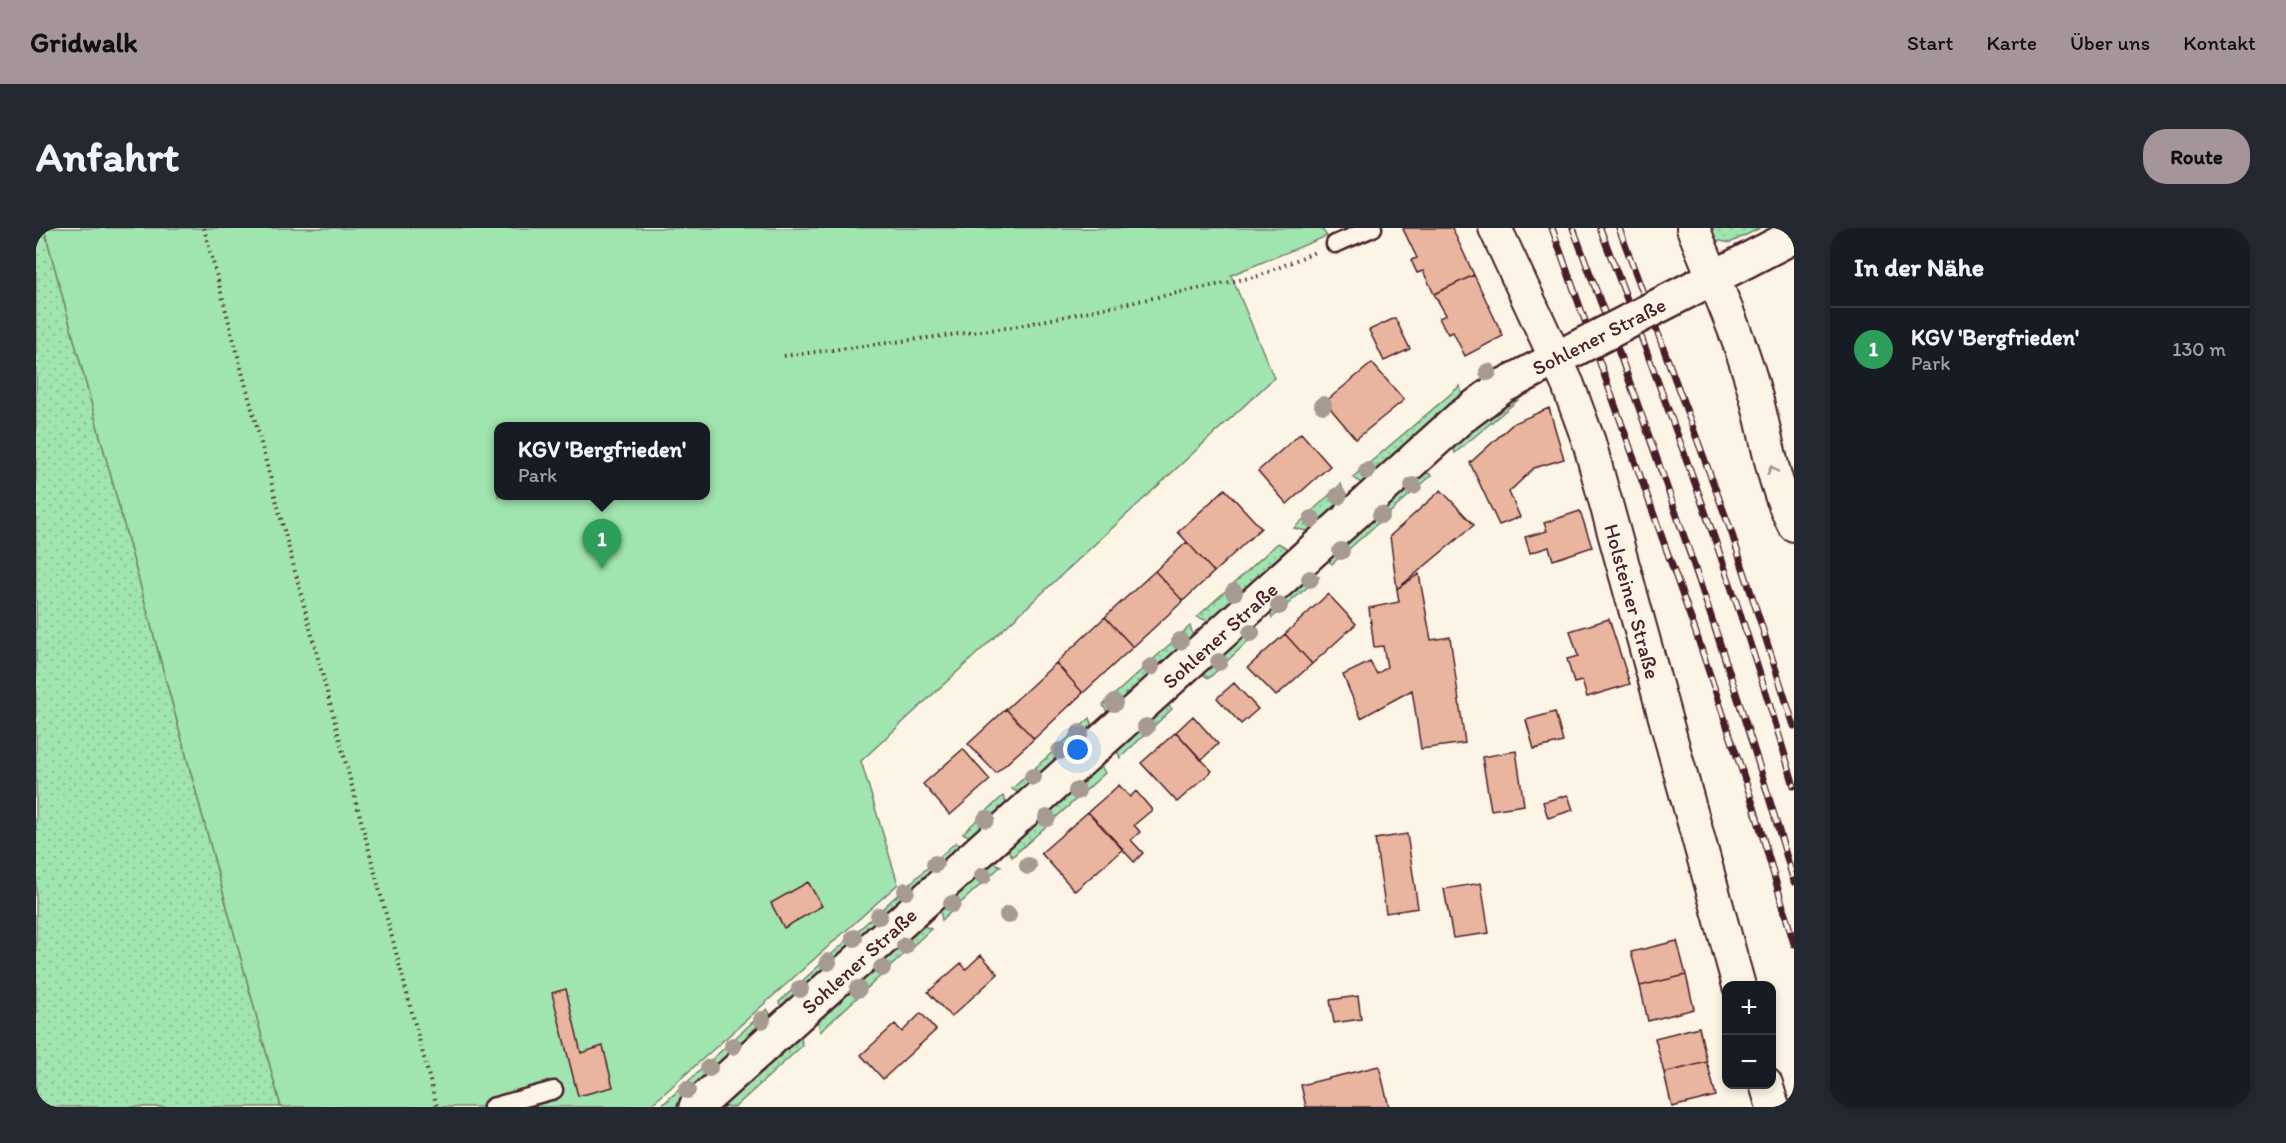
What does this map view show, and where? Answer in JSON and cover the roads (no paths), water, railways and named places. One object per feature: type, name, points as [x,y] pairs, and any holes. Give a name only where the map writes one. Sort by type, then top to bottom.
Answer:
[{"type":"street","name":"Holsteiner Straße","points":[[1495,228],[1566,353],[1574,400],[1589,442],[1738,981]]},
{"type":"street","points":[[1693,228],[1752,383],[1771,467],[1779,494],[1794,525]]},
{"type":"street","name":"Sohlener Straße","points":[[696,1107],[1460,418],[1503,386],[1794,236]]},
{"type":"street","points":[[1768,1089],[1773,1107]]},
{"type":"lane","points":[[1335,244],[1373,228]]},
{"type":"lane","points":[[492,1107],[554,1090]]},
{"type":"railway","points":[[1552,228],[1696,633],[1754,807],[1794,944]]},
{"type":"railway","points":[[1573,228],[1690,553],[1744,717],[1794,882]]},
{"type":"railway","points":[[1600,228],[1678,435],[1727,574],[1794,786]]},
{"type":"railway","points":[[1619,228],[1731,531],[1794,726]]},
{"type":"place","name":"KGV 'Bergfrieden'","points":[[602,569]]}]
